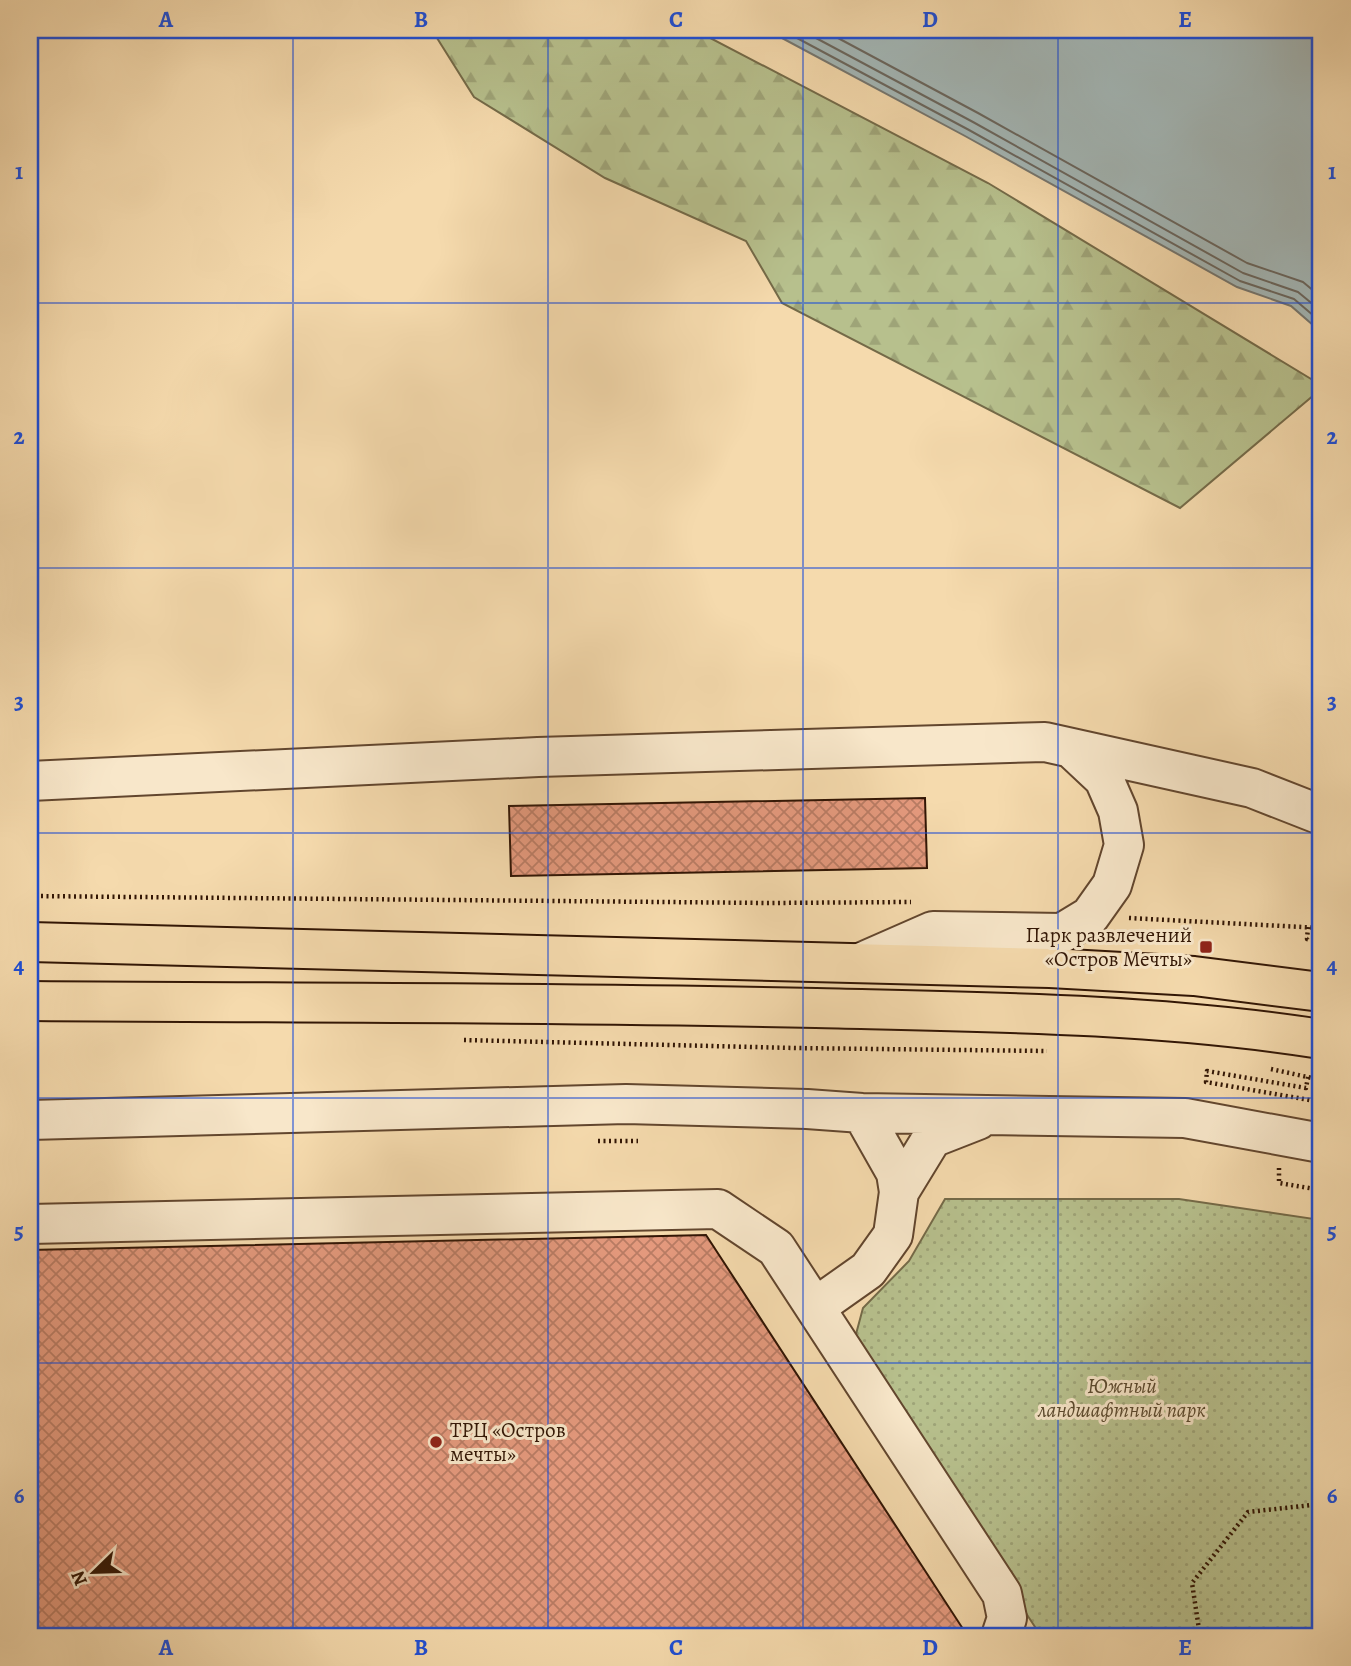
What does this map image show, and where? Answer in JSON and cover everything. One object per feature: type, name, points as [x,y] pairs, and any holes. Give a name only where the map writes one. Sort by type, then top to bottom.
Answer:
[{"type":"main road","points":[[30,942],[1122,971],[1194,976],[1321,992]]},
{"type":"main road","points":[[30,1001],[693,1006],[1046,1013],[1188,1021],[1321,1039]]},
{"type":"street","points":[[30,781],[566,757],[1045,742],[1252,788],[1321,815]]},
{"type":"street","points":[[860,963],[933,931],[1062,933],[1090,916],[1112,885],[1124,845],[1118,811],[1104,779],[1071,748]]},
{"type":"street","points":[[30,1120],[626,1104],[862,1113],[1185,1118],[1321,1143]]},
{"type":"street","points":[[817,1306],[869,1270],[893,1235],[899,1192],[896,1174],[862,1113]]},
{"type":"street","points":[[899,1192],[932,1138],[990,1115]]},
{"type":"street","points":[[30,1224],[718,1209],[776,1248],[817,1306],[1002,1594],[1007,1618],[1001,1636]]},
{"type":"path","points":[[30,896],[918,902]]},
{"type":"path","points":[[1122,918],[1321,928]]},
{"type":"path","points":[[1308,927],[1307,939],[1321,942]]},
{"type":"path","points":[[460,1040],[1055,1051]]},
{"type":"path","points":[[1308,1077],[1306,1088],[1208,1071],[1206,1082],[1321,1102]]},
{"type":"path","points":[[1290,1170],[1279,1168],[1279,1183],[1321,1189]]},
{"type":"path","points":[[1200,1636],[1192,1583],[1248,1512],[1321,1504]]},
{"type":"green space","points":[[432,30],[695,30],[988,183],[1321,385],[1321,389],[1180,508],[782,303],[746,241],[605,178],[474,97]]},
{"type":"green space","name":"Южный ландшафтный парк","points":[[945,1199],[1179,1199],[1321,1220],[1321,1636],[1041,1636],[852,1349],[863,1308],[909,1261]]},
{"type":"water","points":[[767,30],[1321,30],[1321,332],[1291,306],[1237,287]]},
{"type":"building","points":[[925,798],[927,868],[511,876],[509,806]]},
{"type":"building","name":"ТРЦ «Остров мечты»","points":[[706,1235],[966,1636],[30,1636],[30,1250]]},
{"type":"place","name":"Парк развлечений «Остров Мечты»","points":[[1206,947]]},
{"type":"place","name":"ТРЦ «Остров мечты»","points":[[436,1442]]}]
